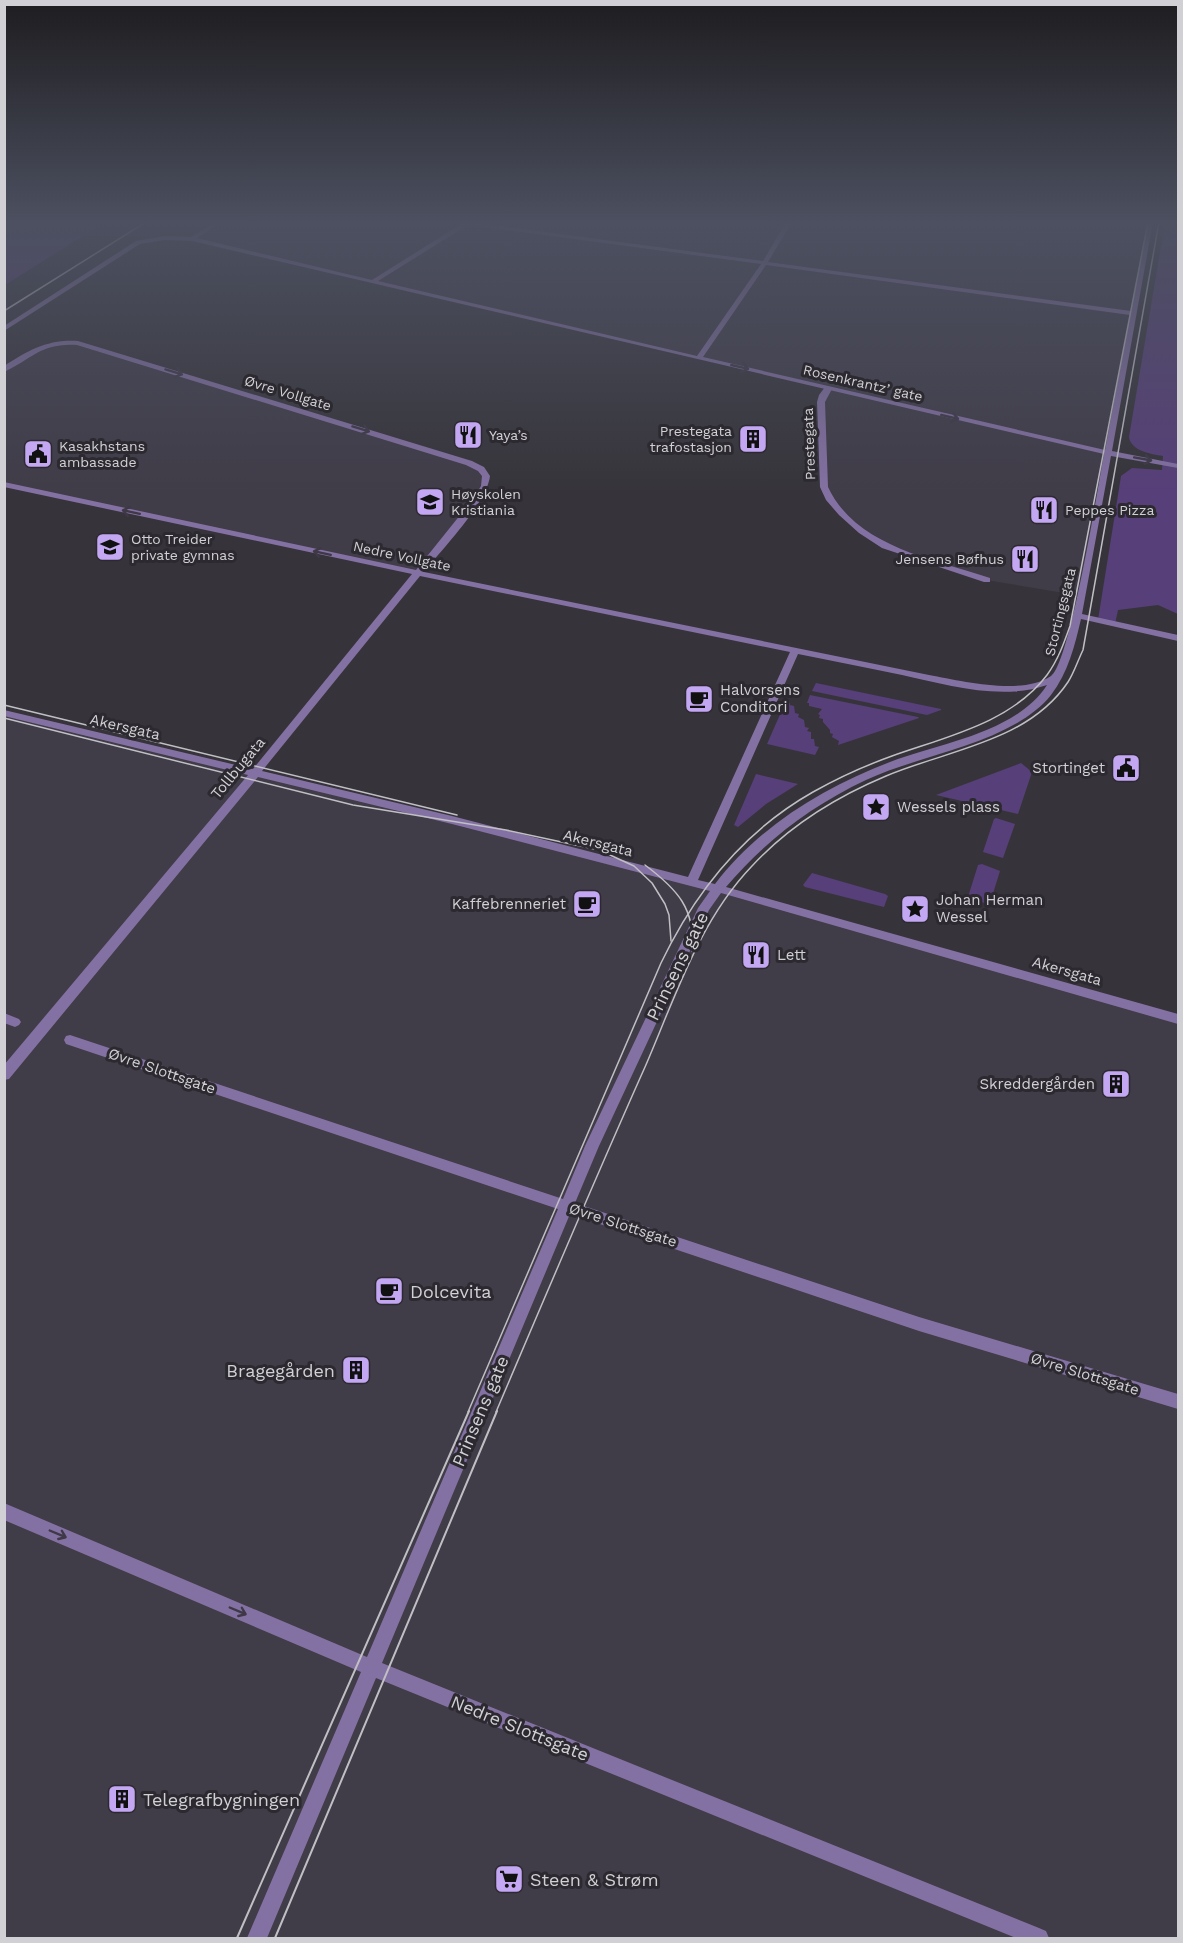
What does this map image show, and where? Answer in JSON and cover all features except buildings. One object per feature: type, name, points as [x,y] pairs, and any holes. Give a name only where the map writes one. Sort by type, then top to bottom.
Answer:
[{"type":"street","name":"Rosenkrantz’ gate","points":[[4,329],[29,313]]},
{"type":"street","name":"Rosenkrantz’ gate","points":[[508,313],[828,389],[1179,466]]},
{"type":"street","points":[[699,358],[730,313]]},
{"type":"street","name":"Stortingsgata","points":[[717,889],[776,829],[808,805],[869,774],[1000,727],[1026,712],[1039,701],[1065,661],[1077,615],[1133,313]]},
{"type":"street","name":"Øvre Vollgate","points":[[4,370],[38,347],[61,341],[78,343],[469,463],[481,469],[486,476]]},
{"type":"street","name":"Prestegata","points":[[828,389],[821,402],[824,487],[830,500],[861,531],[885,546],[987,580]]},
{"type":"street","name":"Tollbugata","points":[[4,1075],[477,500],[485,486],[486,476]]},
{"type":"street","name":"Nedre Vollgate","points":[[4,484],[795,651]]},
{"type":"street","points":[[1077,615],[1179,638]]},
{"type":"street","points":[[691,882],[795,651],[988,687],[1033,686],[1055,678]]},
{"type":"street","name":"Akersgata","points":[[4,712],[255,772],[691,882],[1179,1019]]},
{"type":"street","name":"Prinsens gate","points":[[257,1938],[592,1146],[693,930],[717,889]]},
{"type":"street","name":"Øvre Slottsgate","points":[[70,1040],[919,1324],[1179,1402]]},
{"type":"street","name":"Nedre Slottsgate","points":[[4,1511],[371,1668],[1039,1938]]},
{"type":"shaded area","points":[[504,313],[1134,313],[1082,596],[986,580],[885,546],[842,513],[824,487],[821,402],[828,389]]},
{"type":"shaded area","points":[[1150,313],[1178,313],[1178,614],[1158,605],[1118,610],[1115,624],[1098,620],[1121,476],[1132,468],[1162,470],[1163,456],[1137,449],[1129,437]]},
{"type":"shaded area","points":[[61,341],[78,343],[481,469],[485,486],[417,573],[5,484],[5,370],[38,347]]},
{"type":"shaded area","points":[[816,683],[941,710],[927,715],[812,691]]},
{"type":"shaded area","points":[[810,695],[919,718],[838,745],[839,741],[832,737],[833,734],[830,733],[823,719],[819,718],[818,714],[822,709],[809,706],[807,703]]},
{"type":"shaded area","points":[[789,700],[790,705],[794,706],[795,713],[799,714],[798,717],[804,720],[805,727],[809,728],[807,731],[811,732],[811,739],[814,739],[815,746],[819,747],[815,755],[767,744],[786,701]]},
{"type":"shaded area","points":[[5,711],[656,873],[1003,968],[1178,1019],[1178,1938],[5,1938]]},
{"type":"shaded area","points":[[1021,763],[1032,772],[1018,814],[936,795]]},
{"type":"shaded area","points":[[756,774],[798,784],[766,804],[738,827],[734,825]]},
{"type":"shaded area","points":[[996,818],[1015,824],[1003,858],[983,852]]},
{"type":"shaded area","points":[[982,864],[1000,871],[990,903],[987,904],[968,897],[978,865]]},
{"type":"shaded area","points":[[812,873],[885,894],[888,896],[884,907],[805,887],[803,885]]},
{"type":"tram line","points":[[688,914],[724,866],[765,825],[788,808],[822,787],[861,768],[955,735],[996,717],[1015,705],[1047,675],[1070,626],[1130,313]]},
{"type":"tram line","points":[[496,1412],[690,961],[717,911],[733,888],[752,866],[782,838],[797,825],[831,803],[886,776],[985,742],[1009,731],[1031,718],[1051,702],[1068,682],[1083,650],[1143,313]]},
{"type":"tram line","points":[[4,705],[457,815]]},
{"type":"tram line","points":[[4,718],[353,805],[506,830],[599,850],[634,866],[652,883],[669,915],[671,941]]},
{"type":"tram line","points":[[645,865],[675,892],[688,914]]},
{"type":"tram line","points":[[468,1412],[661,963],[688,914]]},
{"type":"tram line","points":[[688,914],[691,923],[692,951]]},
{"type":"tram line","points":[[237,1938],[469,1411]]},
{"type":"tram line","points":[[275,1938],[497,1411]]},
{"type":"place","name":"Yaya’s","points":[[468,435]]},
{"type":"place","name":"Prestegata trafostasjon","points":[[753,439]]},
{"type":"place","name":"Kasakhstans ambassade","points":[[38,454]]},
{"type":"place","name":"Høyskolen Kristiania","points":[[430,502]]},
{"type":"place","name":"Peppes Pizza","points":[[1044,510]]},
{"type":"place","name":"Otto Treider private gymnas","points":[[110,547]]},
{"type":"place","name":"Jensens Bøfhus","points":[[1025,559]]},
{"type":"place","name":"Halvorsens Conditori","points":[[699,699]]},
{"type":"place","name":"Stortinget","points":[[1126,768]]},
{"type":"place","name":"Wessels plass","points":[[876,807]]},
{"type":"place","name":"Kaffebrenneriet","points":[[587,904]]},
{"type":"place","name":"Johan Herman Wessel","points":[[915,909]]},
{"type":"place","name":"Lett","points":[[756,955]]},
{"type":"place","name":"Skreddergården","points":[[1116,1084]]},
{"type":"place","name":"Dolcevita","points":[[389,1291]]},
{"type":"place","name":"Bragegården","points":[[356,1370]]},
{"type":"place","name":"Telegrafbygningen","points":[[122,1799]]},
{"type":"place","name":"Steen & Strøm","points":[[509,1879]]}]
